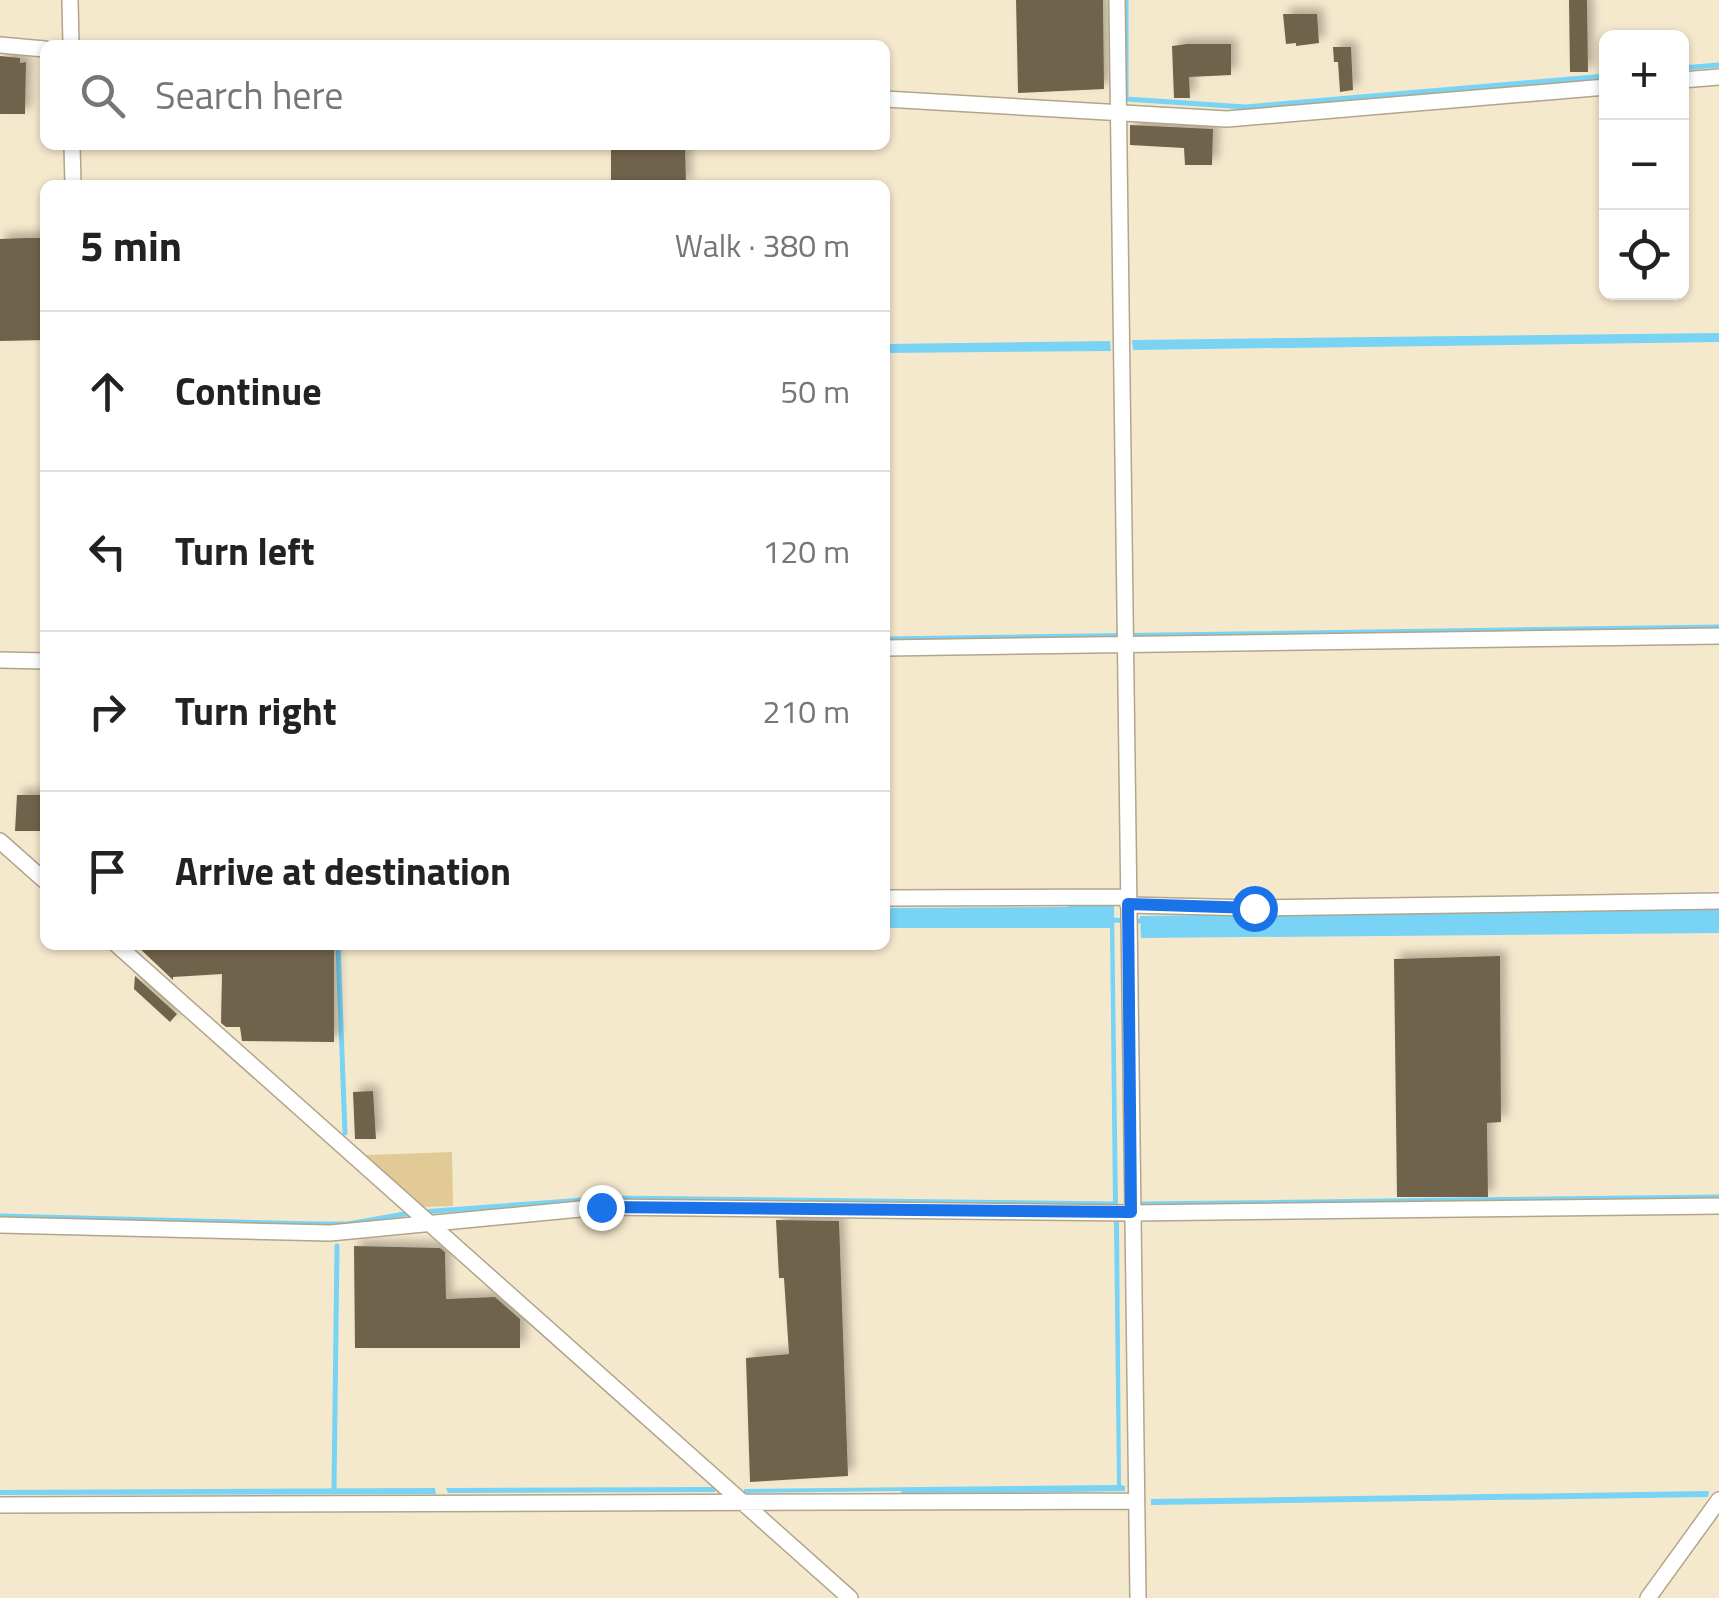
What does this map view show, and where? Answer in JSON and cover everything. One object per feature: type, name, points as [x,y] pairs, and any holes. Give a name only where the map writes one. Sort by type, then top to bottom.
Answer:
[{"type":"street","points":[[70,0],[71,40]]},
{"type":"street","points":[[1117,0],[1138,1598]]},
{"type":"street","points":[[0,45],[40,49]]},
{"type":"street","points":[[1689,79],[1719,77]]},
{"type":"street","points":[[890,98],[1228,119],[1599,87]]},
{"type":"street","points":[[72,150],[73,180]]},
{"type":"street","points":[[890,648],[1719,636]]},
{"type":"street","points":[[0,660],[40,661]]},
{"type":"street","points":[[0,841],[40,877]]},
{"type":"street","points":[[890,898],[1254,908],[1719,901]]},
{"type":"street","points":[[123,950],[850,1598]]},
{"type":"street","points":[[0,1225],[330,1233],[601,1207],[1131,1212],[1719,1206]]},
{"type":"street","points":[[1648,1598],[1719,1500]]},
{"type":"street","points":[[0,1505],[1136,1501]]},
{"type":"shaded area","points":[[452,1152],[453,1206],[423,1207],[366,1155]]},
{"type":"water","points":[[1719,333],[1719,342],[1133,350],[1132,340]]},
{"type":"water","points":[[1110,341],[1111,351],[890,353],[890,344]]},
{"type":"water","points":[[1114,906],[1118,1207],[1113,1204],[1110,928],[890,928],[890,908]]},
{"type":"water","points":[[1719,907],[1719,933],[1141,938],[1140,916]]},
{"type":"water","points":[[1114,1222],[1119,1222],[1121,1485],[1125,1491],[744,1493],[744,1489],[1117,1485]]},
{"type":"water","points":[[717,1487],[715,1492],[448,1493],[446,1488]]},
{"type":"water","points":[[435,1488],[436,1494],[0,1495],[0,1490]]},
{"type":"water","points":[[1709,1491],[1708,1497],[1151,1505],[1151,1499]]},
{"type":"building","points":[[1016,0],[1103,0],[1104,89],[1018,93]]},
{"type":"building","points":[[1569,0],[1587,0],[1588,72],[1570,72]]},
{"type":"building","points":[[1283,14],[1317,14],[1319,43],[1286,44]]},
{"type":"building","points":[[1231,44],[1231,75],[1189,77],[1190,98],[1174,98],[1172,46]]},
{"type":"building","points":[[1333,47],[1351,47],[1353,90],[1340,92]]},
{"type":"building","points":[[0,56],[26,62],[25,114],[0,114]]},
{"type":"building","points":[[1130,125],[1213,129],[1212,165],[1185,165],[1184,148],[1130,145]]},
{"type":"building","points":[[611,150],[685,150],[686,180],[611,180]]},
{"type":"building","points":[[40,238],[40,340],[0,341],[0,239]]},
{"type":"building","points":[[17,795],[40,795],[40,831],[15,831]]},
{"type":"building","points":[[141,950],[334,950],[334,1042],[242,1041],[240,1027],[221,1023],[222,974],[173,980]]},
{"type":"building","points":[[1500,956],[1501,1122],[1487,1123],[1488,1197],[1397,1197],[1394,959]]},
{"type":"building","points":[[135,976],[177,1014],[170,1022],[134,989]]},
{"type":"building","points":[[373,1091],[376,1139],[355,1139],[353,1092]]},
{"type":"building","points":[[776,1220],[839,1221],[848,1476],[750,1482],[746,1358],[789,1354]]},
{"type":"building","points":[[354,1246],[440,1248],[445,1252],[446,1299],[495,1297],[520,1319],[520,1348],[355,1348]]},
{"type":"waterway","points":[[1126,0],[1126,99],[1245,107],[1599,77]]},
{"type":"waterway","points":[[1689,67],[1719,65]]},
{"type":"waterway","points":[[890,639],[1719,627]]},
{"type":"waterway","points":[[1107,920],[1146,921]]},
{"type":"waterway","points":[[338,950],[345,1133]]},
{"type":"waterway","points":[[1143,1204],[1719,1197]]},
{"type":"waterway","points":[[421,1212],[611,1198],[1113,1204]]},
{"type":"waterway","points":[[0,1216],[348,1224],[410,1213]]},
{"type":"waterway","points":[[334,1489],[337,1246]]},
{"type":"route","points":[[601,1207],[1131,1212],[1128,904],[1254,908]]}]
